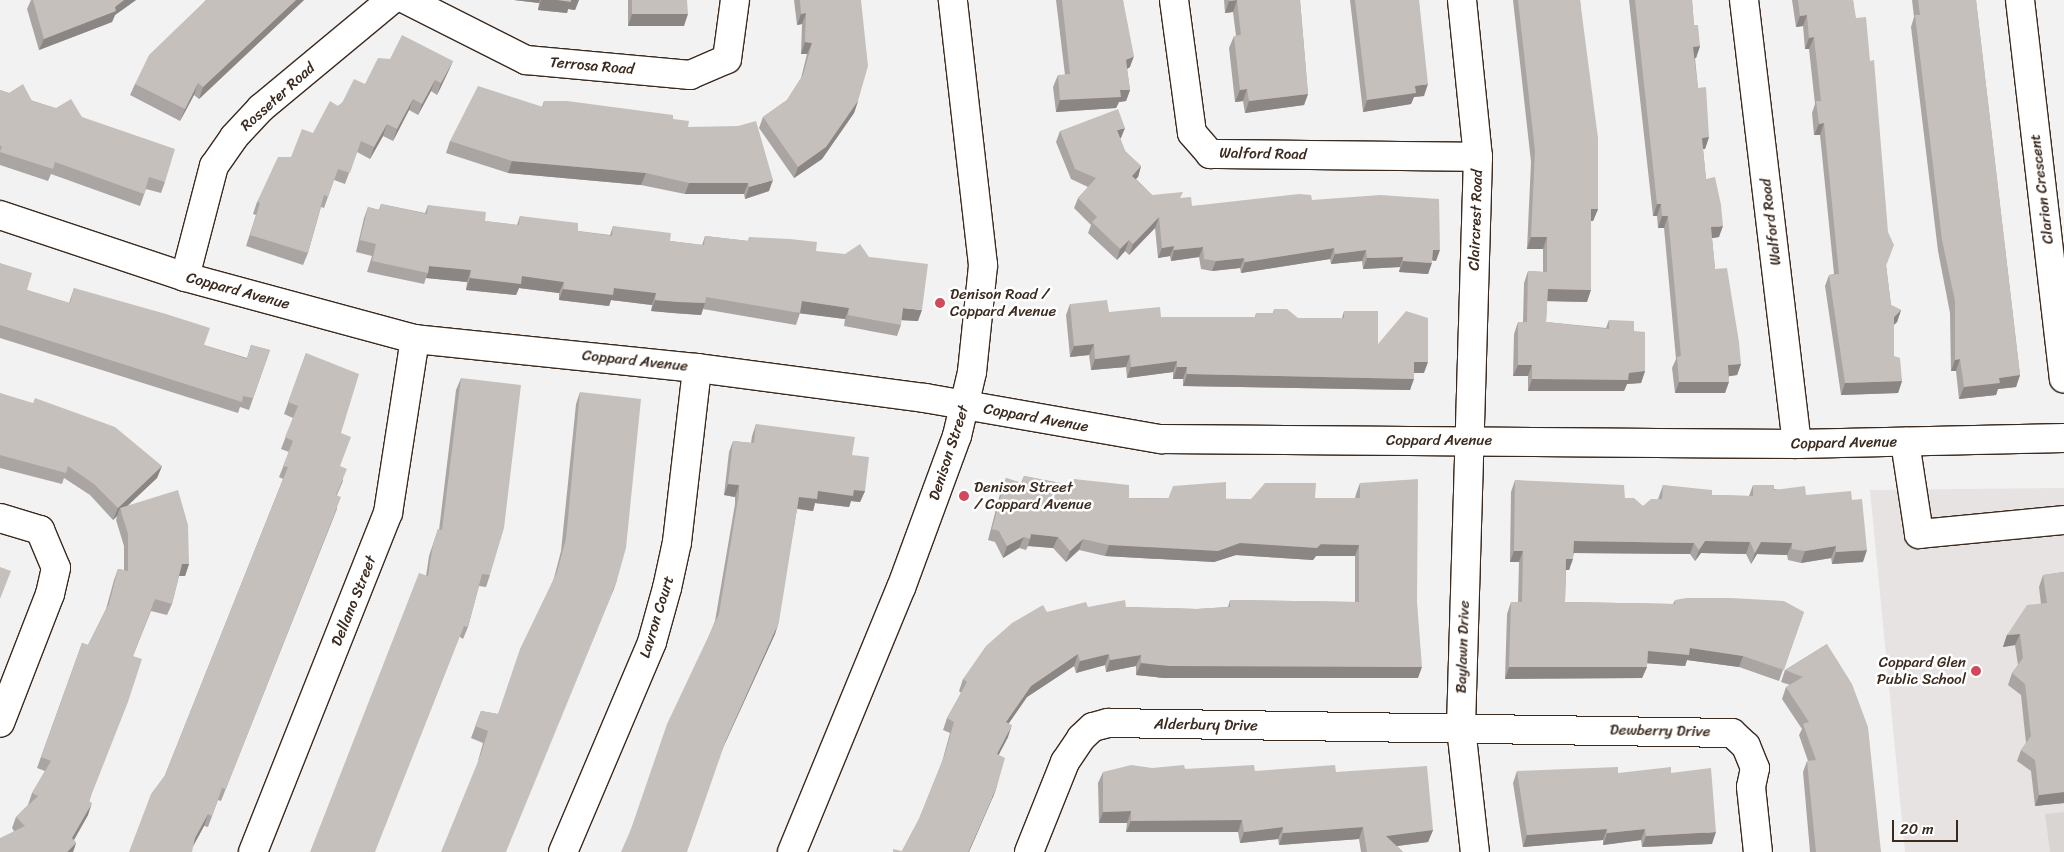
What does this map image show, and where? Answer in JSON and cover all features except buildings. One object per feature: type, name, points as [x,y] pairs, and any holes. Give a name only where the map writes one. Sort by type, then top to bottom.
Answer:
[{"type":"street","name":"Rosseter Road","points":[[186,277],[214,166],[234,137],[261,108],[391,0]]},
{"type":"street","name":"Terrosa Road","points":[[407,0],[526,60],[690,75],[727,60],[735,0]]},
{"type":"street","name":"Denison Street","points":[[792,852],[901,588],[965,406],[980,326],[983,265],[953,0]]},
{"type":"street","name":"Walford Road","points":[[1174,0],[1192,133],[1210,154],[1478,157]]},
{"type":"street","name":"Claircrest Road","points":[[1462,0],[1478,157],[1468,441]]},
{"type":"street","name":"Walford Road","points":[[1744,0],[1798,444]]},
{"type":"street","name":"Clarion Crescent","points":[[2020,0],[2064,378]]},
{"type":"street","name":"Coppard Avenue","points":[[0,216],[186,277],[415,339],[697,368],[965,406],[1161,439],[1798,444],[2064,438]]},
{"type":"street","name":"Dellano Street","points":[[253,852],[388,513],[415,339]]},
{"type":"street","name":"Lavron Court","points":[[563,852],[652,642],[668,588],[677,542],[697,368]]},
{"type":"street","name":"Baylawn Drive","points":[[1468,441],[1461,728],[1476,852]]},
{"type":"street","points":[[1905,442],[1919,534],[2064,520]]},
{"type":"street","points":[[0,518],[40,530],[56,568],[50,594],[0,723]]},
{"type":"street","name":"Alderbury Drive","points":[[1029,852],[1065,762],[1094,727],[1108,724],[1461,728]]},
{"type":"street","name":"Dewberry Drive","points":[[1461,728],[1732,733],[1746,746],[1755,768],[1751,787],[1758,852]]},
{"type":"shaded area","name":"Coppard Glen Public School","points":[[2064,488],[2064,852],[1905,852],[1870,490]]},
{"type":"shaded area","points":[[2064,812],[2064,852],[2050,852],[2045,814]]},
{"type":"place","name":"Denison Road / Coppard Avenue","points":[[940,303]]},
{"type":"place","name":"Denison Street / Coppard Avenue","points":[[964,496]]},
{"type":"place","name":"Coppard Glen Public School","points":[[1976,671]]}]
